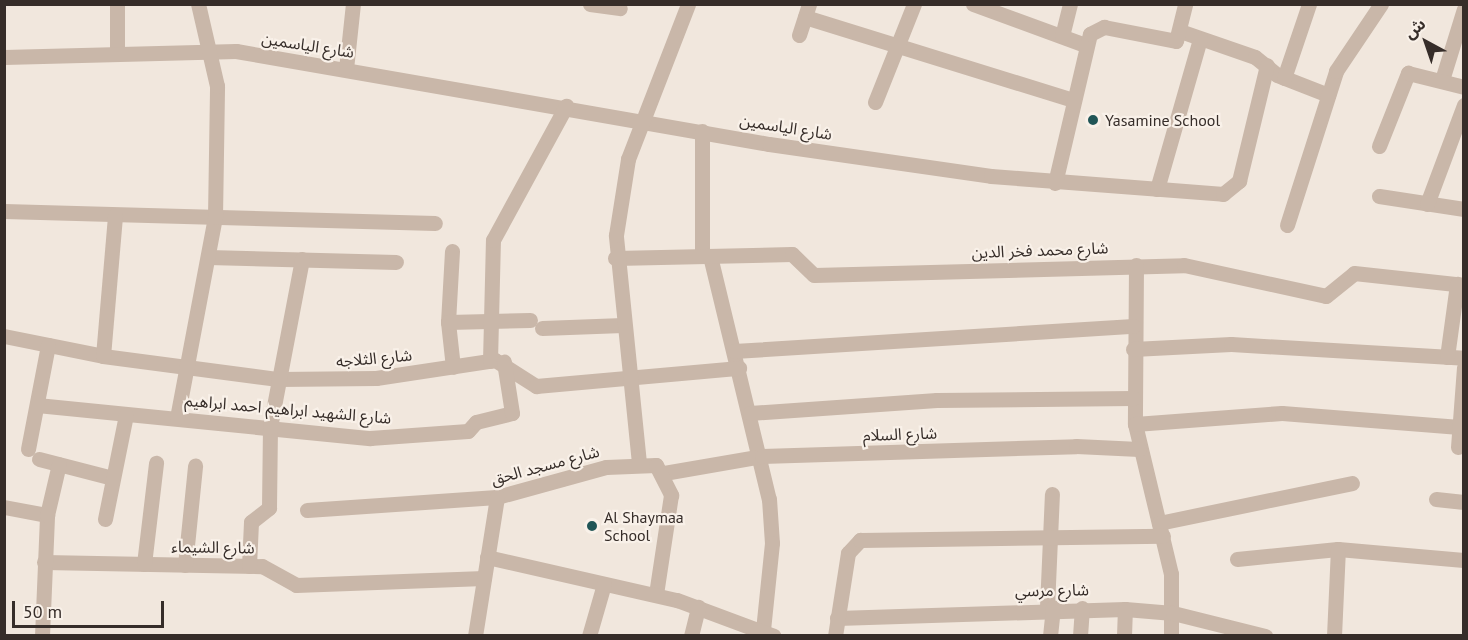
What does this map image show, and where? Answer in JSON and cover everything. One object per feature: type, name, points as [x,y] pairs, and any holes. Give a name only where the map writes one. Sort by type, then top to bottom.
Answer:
[{"type":"street","points":[[117,4],[117,53]]},
{"type":"street","points":[[177,418],[185,364],[215,217],[217,86],[198,4]]},
{"type":"street","points":[[346,69],[353,4]]},
{"type":"street","points":[[590,4],[620,8]]},
{"type":"street","points":[[656,594],[671,495],[664,473],[656,465],[639,463],[615,258],[628,159],[688,4]]},
{"type":"street","points":[[875,102],[914,4]]},
{"type":"street","points":[[973,4],[1004,10],[1085,45]]},
{"type":"street","points":[[1062,36],[1070,4]]},
{"type":"street","points":[[1055,183],[1085,45],[1104,27],[1170,42],[1180,31],[1185,4]]},
{"type":"street","points":[[1284,78],[1309,4]]},
{"type":"street","points":[[1287,225],[1328,95],[1347,48],[1381,4]]},
{"type":"street","points":[[1442,80],[1464,9]]},
{"type":"street","points":[[799,35],[807,11],[896,49],[1073,100]]},
{"type":"street","points":[[1180,31],[1267,65],[1284,78],[1328,95]]},
{"type":"street","points":[[1156,189],[1200,39]]},
{"type":"street","name":"شارع الياسمين","points":[[4,57],[208,50],[346,69],[644,118],[702,131],[1055,183],[1222,194],[1236,188],[1267,65]]},
{"type":"street","points":[[1379,146],[1405,76],[1416,72],[1464,87]]},
{"type":"street","points":[[1426,204],[1464,105]]},
{"type":"street","points":[[566,106],[496,230],[491,320],[497,361],[536,386],[739,368]]},
{"type":"street","points":[[487,557],[656,594],[698,608],[736,629],[768,633],[772,543],[762,456],[706,256],[702,131]]},
{"type":"street","points":[[1379,196],[1464,209]]},
{"type":"street","points":[[4,211],[116,216],[435,223]]},
{"type":"street","points":[[103,356],[116,216]]},
{"type":"street","points":[[452,251],[448,322],[453,367]]},
{"type":"street","name":"شارع محمد فخر الدين","points":[[615,258],[792,254],[814,275],[1136,265],[1196,266],[1326,296],[1354,273],[1460,285]]},
{"type":"street","points":[[208,258],[396,262]]},
{"type":"street","points":[[249,566],[251,522],[269,508],[270,427],[302,259]]},
{"type":"street","points":[[1136,265],[1133,326],[1135,424],[1139,449],[1161,530],[1173,613],[1171,636]]},
{"type":"street","points":[[1447,357],[1460,285]]},
{"type":"street","points":[[448,322],[491,320],[536,324],[623,325]]},
{"type":"street","points":[[734,351],[1133,326]]},
{"type":"street","name":"شارع الثلاجه","points":[[4,336],[103,356],[185,364],[278,379],[376,378],[497,361]]},
{"type":"street","points":[[1133,349],[1231,344],[1464,358]]},
{"type":"street","points":[[48,345],[36,405],[33,454],[59,464],[113,478]]},
{"type":"street","name":"شارع الشهيد ابراهيم احمد ابراهيم","points":[[36,405],[370,438],[470,431],[476,422],[512,413],[497,361]]},
{"type":"street","points":[[1458,447],[1464,368]]},
{"type":"street","points":[[750,413],[937,399],[1133,398]]},
{"type":"street","points":[[1135,424],[1282,413],[1459,428]]},
{"type":"street","points":[[105,519],[126,415]]},
{"type":"street","name":"شارع السلام","points":[[664,473],[762,456],[1076,446],[1139,449]]},
{"type":"street","points":[[144,564],[156,463]]},
{"type":"street","name":"شارع مسجد الحق","points":[[307,510],[497,497],[639,463]]},
{"type":"street","points":[[42,636],[47,515],[59,464]]},
{"type":"street","points":[[185,565],[195,466]]},
{"type":"street","points":[[835,636],[848,553],[860,540],[1049,536],[1161,530],[1352,483]]},
{"type":"street","points":[[1050,636],[1049,536],[1052,494]]},
{"type":"street","points":[[475,636],[497,497]]},
{"type":"street","points":[[1436,499],[1464,502]]},
{"type":"street","points":[[4,507],[47,515]]},
{"type":"street","points":[[1237,559],[1338,549],[1464,560]]},
{"type":"street","points":[[1334,636],[1338,549]]},
{"type":"street","name":"شارع الشيماء","points":[[44,562],[269,567],[296,585],[484,578]]},
{"type":"street","points":[[590,636],[604,584]]},
{"type":"street","name":"شارع مرسي","points":[[837,618],[1050,607],[1125,609],[1173,613],[1265,636]]},
{"type":"street","points":[[691,636],[698,608]]},
{"type":"street","points":[[1080,636],[1082,608]]},
{"type":"street","points":[[1124,636],[1125,609]]},
{"type":"place","name":"Yasamine School","points":[[1093,120]]},
{"type":"place","name":"Al Shaymaa School","points":[[592,526]]}]
